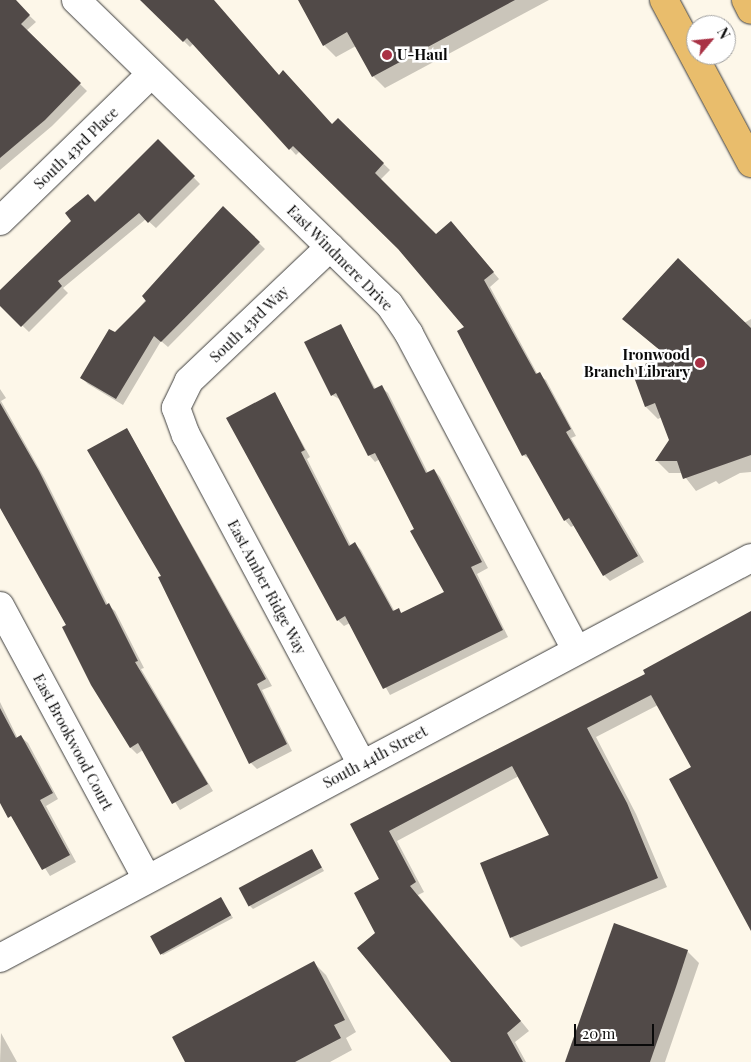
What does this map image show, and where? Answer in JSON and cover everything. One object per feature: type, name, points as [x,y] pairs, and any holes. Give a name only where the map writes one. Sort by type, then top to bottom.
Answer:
[{"type":"main road","points":[[664,0],[751,162]]},
{"type":"main road","points":[[746,0],[751,10]]},
{"type":"street","name":"East Windmere Drive","points":[[76,0],[389,304],[410,334],[576,650]]},
{"type":"street","name":"South 43rd Place","points":[[0,221],[152,74]]},
{"type":"street","name":"South 43rd Way","points":[[176,408],[189,381],[330,247]]},
{"type":"street","name":"East Amber Ridge Way","points":[[176,408],[186,435],[362,764]]},
{"type":"street","name":"South 44th Street","points":[[0,958],[751,558]]},
{"type":"street","name":"East Brookwood Court","points":[[0,606],[147,879]]},
{"type":"building","points":[[0,0],[16,0],[30,15],[21,24],[81,83],[45,120],[0,158]]},
{"type":"building","points":[[140,0],[214,0],[279,75],[283,70],[332,124],[338,118],[384,163],[375,173],[436,234],[451,221],[494,272],[484,280],[536,374],[540,372],[571,429],[566,432],[638,556],[603,576],[569,518],[564,521],[526,454],[522,456],[457,331],[464,327],[398,249],[293,146],[289,150],[187,38],[183,42]]},
{"type":"building","name":"U-Haul","points":[[298,0],[515,0],[372,77],[347,32],[323,46]]},
{"type":"building","points":[[158,139],[195,176],[148,223],[139,213],[58,281],[62,286],[21,327],[0,306],[0,290],[71,221],[65,213],[88,194],[95,202]]},
{"type":"building","points":[[223,206],[260,242],[161,342],[154,336],[116,399],[80,378],[109,329],[115,332],[146,301],[142,296]]},
{"type":"building","name":"Ironwood Branch Library","points":[[678,258],[751,328],[751,455],[683,479],[677,461],[655,461],[669,440],[655,403],[645,407],[631,369],[667,356],[622,319]]},
{"type":"building","points":[[341,324],[374,389],[382,385],[426,473],[434,469],[482,562],[471,567],[503,630],[383,689],[345,616],[337,621],[226,418],[275,392],[305,450],[301,452],[349,546],[355,542],[393,611],[399,608],[401,613],[444,592],[410,531],[414,529],[375,453],[368,456],[336,393],[331,396],[304,342]]},
{"type":"building","points":[[0,403],[39,471],[106,605],[109,603],[138,661],[135,662],[208,784],[172,804],[138,743],[130,748],[91,685],[62,627],[66,625],[0,508]]},
{"type":"building","points":[[127,428],[266,679],[257,684],[287,744],[249,764],[158,577],[161,576],[87,450]]},
{"type":"building","points":[[751,611],[751,931],[669,779],[691,767],[651,695],[587,728],[627,803],[658,878],[510,938],[480,863],[549,835],[512,766],[389,831],[416,882],[410,886],[521,1021],[507,1033],[523,1062],[451,1062],[357,948],[375,933],[354,893],[379,879],[350,824],[645,674],[643,670]]},
{"type":"building","points":[[0,708],[16,738],[21,735],[53,793],[40,800],[70,855],[42,870],[11,816],[8,818],[0,803]]},
{"type":"building","points":[[312,849],[322,868],[249,907],[239,888]]},
{"type":"building","points":[[221,897],[231,915],[160,955],[150,936]]},
{"type":"building","points":[[614,923],[688,950],[650,1062],[565,1062]]},
{"type":"building","points":[[314,961],[345,1020],[334,1025],[341,1038],[295,1062],[185,1062],[172,1037]]},
{"type":"place","name":"U-Haul","points":[[387,55]]},
{"type":"place","name":"Ironwood Branch Library","points":[[700,363]]}]
